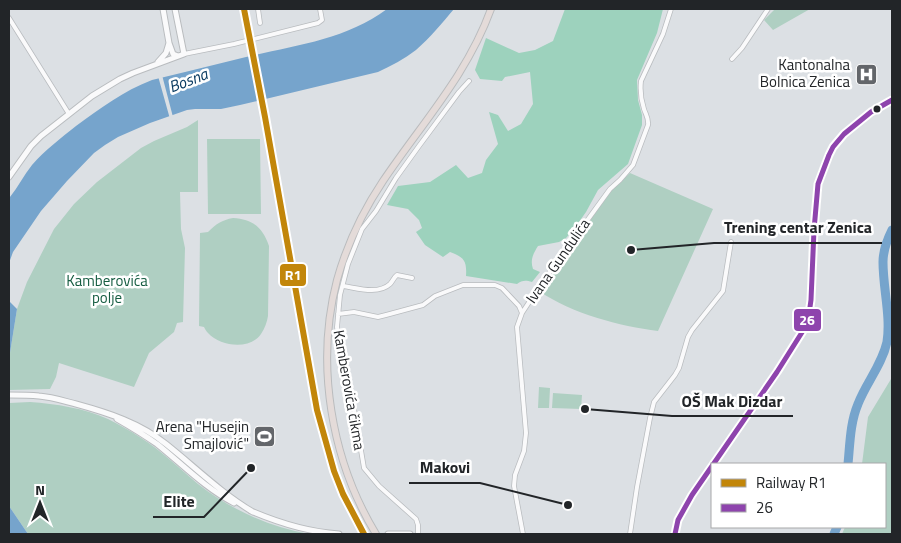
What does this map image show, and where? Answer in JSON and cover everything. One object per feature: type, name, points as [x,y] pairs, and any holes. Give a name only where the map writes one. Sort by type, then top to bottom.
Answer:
[{"type":"highway","points":[[376,534],[358,502],[339,448],[329,394],[328,328],[335,290],[349,244],[364,211],[461,72],[479,39],[492,9]]},
{"type":"main road","points":[[714,463],[777,372],[806,326],[811,300],[818,184],[829,155],[844,134],[871,112],[892,100]]},
{"type":"main road","points":[[675,534],[678,520],[711,468]]},
{"type":"street","points":[[163,9],[168,43],[173,54],[181,55]]},
{"type":"street","points":[[175,9],[181,55]]},
{"type":"street","points":[[258,9],[260,23]]},
{"type":"street","points":[[9,177],[32,146],[42,136],[92,96],[120,80],[181,55],[318,23],[322,20],[320,9]]},
{"type":"street","name":"Ivana Gundulića","points":[[523,534],[514,481],[525,444],[525,419],[517,327],[522,313],[554,265],[604,196],[633,165],[648,125],[642,104],[642,81],[671,9]]},
{"type":"street","points":[[732,59],[742,48],[768,9]]},
{"type":"street","points":[[9,18],[69,114]]},
{"type":"street","points":[[157,64],[166,53],[168,43]]},
{"type":"street","name":"Kamberovića čikma","points":[[418,534],[419,530],[416,519],[379,486],[364,468],[352,397],[346,382],[339,343],[337,327],[340,295],[351,256],[362,229],[424,139],[469,81]]},
{"type":"street","points":[[630,534],[637,487],[654,402],[680,368],[688,337],[692,330],[723,291],[731,242]]},
{"type":"street","points":[[343,286],[373,290],[390,284],[397,275],[412,278]]},
{"type":"street","points":[[338,314],[354,312],[378,317],[386,316],[423,304],[435,296],[463,285],[495,285],[502,288],[519,306],[522,313]]},
{"type":"street","points":[[9,395],[55,398],[124,419],[149,432],[166,444],[225,493],[253,512],[279,522],[314,531],[339,534]]},
{"type":"street","points":[[388,534],[410,534]]},
{"type":"green space","points":[[565,9],[663,9],[657,33],[637,80],[642,125],[628,164],[598,190],[586,212],[566,238],[559,242],[538,246],[533,254],[532,263],[533,269],[540,272],[532,282],[524,281],[517,284],[466,276],[464,260],[459,256],[450,252],[443,257],[425,245],[416,232],[422,228],[419,220],[408,209],[387,205],[398,186],[430,182],[456,165],[468,178],[482,173],[486,160],[498,144],[489,112],[498,115],[508,131],[521,124],[533,104],[530,72],[505,77],[502,81],[480,79],[475,70],[486,38],[519,53],[535,50],[553,41]]},
{"type":"green space","points":[[775,9],[810,9],[773,30],[764,20]]},
{"type":"green space","name":"Kamberovića polje","points":[[198,120],[198,192],[180,192],[181,229],[185,248],[183,322],[177,323],[174,332],[149,353],[134,387],[59,363],[56,377],[50,389],[9,390],[9,359],[17,309],[27,282],[54,229],[74,204],[97,182],[141,148]]},
{"type":"green space","points":[[207,139],[260,139],[261,214],[208,214]]},
{"type":"green space","points":[[630,173],[713,209],[658,331],[597,318],[566,306],[539,291],[611,190]]},
{"type":"green space","points":[[233,218],[246,220],[260,229],[269,246],[268,316],[265,327],[261,334],[250,343],[235,345],[214,338],[204,327],[199,326],[200,233],[208,232],[219,223]]},
{"type":"green space","points":[[892,375],[892,534],[842,534],[845,528],[886,528],[886,463],[862,463],[868,417]]},
{"type":"green space","points":[[539,387],[550,388],[549,408],[538,408]]},
{"type":"green space","points":[[553,393],[582,395],[581,409],[552,408]]},
{"type":"green space","points":[[30,402],[70,407],[108,419],[148,442],[198,484],[223,501],[265,522],[309,534],[28,534],[9,506],[9,403]]},
{"type":"water","name":"Bosna","points":[[387,9],[454,9],[416,50],[378,72],[221,109],[187,110],[118,137],[94,153],[41,211],[13,252],[9,263],[10,197],[42,154],[103,106],[131,89],[152,80],[337,35],[354,28]]},
{"type":"water","points":[[9,301],[17,309],[9,359]]},
{"type":"water","points":[[9,506],[28,534],[9,534]]},
{"type":"pier","points":[[254,53],[264,102],[260,103],[251,54]]},
{"type":"pier","points":[[162,75],[173,117],[170,119],[158,76]]},
{"type":"waterway","points":[[848,463],[855,411],[885,350],[887,342],[888,322],[883,258],[892,230]]},
{"type":"waterway","points":[[834,534],[837,528]]},
{"type":"rail line","name":"R1","points":[[244,9],[317,410],[334,471],[343,494],[364,534]]},
{"type":"transit line","name":"26","points":[[714,463],[777,372],[806,326],[811,300],[818,184],[829,155],[844,134],[871,112],[892,100]]},
{"type":"transit line","name":"26","points":[[675,534],[678,520],[711,468]]},
{"type":"place","name":"Kantonalna Bolnica Zenica","points":[[866,74]]},
{"type":"place","name":"Trening centar Zenica","points":[[631,250]]},
{"type":"place","name":"OŠ Mak Dizdar","points":[[585,409]]},
{"type":"place","name":"Arena \"Husejin Smajlović\"","points":[[265,436]]},
{"type":"place","name":"Elite","points":[[251,468]]},
{"type":"place","name":"Makovi","points":[[568,505]]}]
